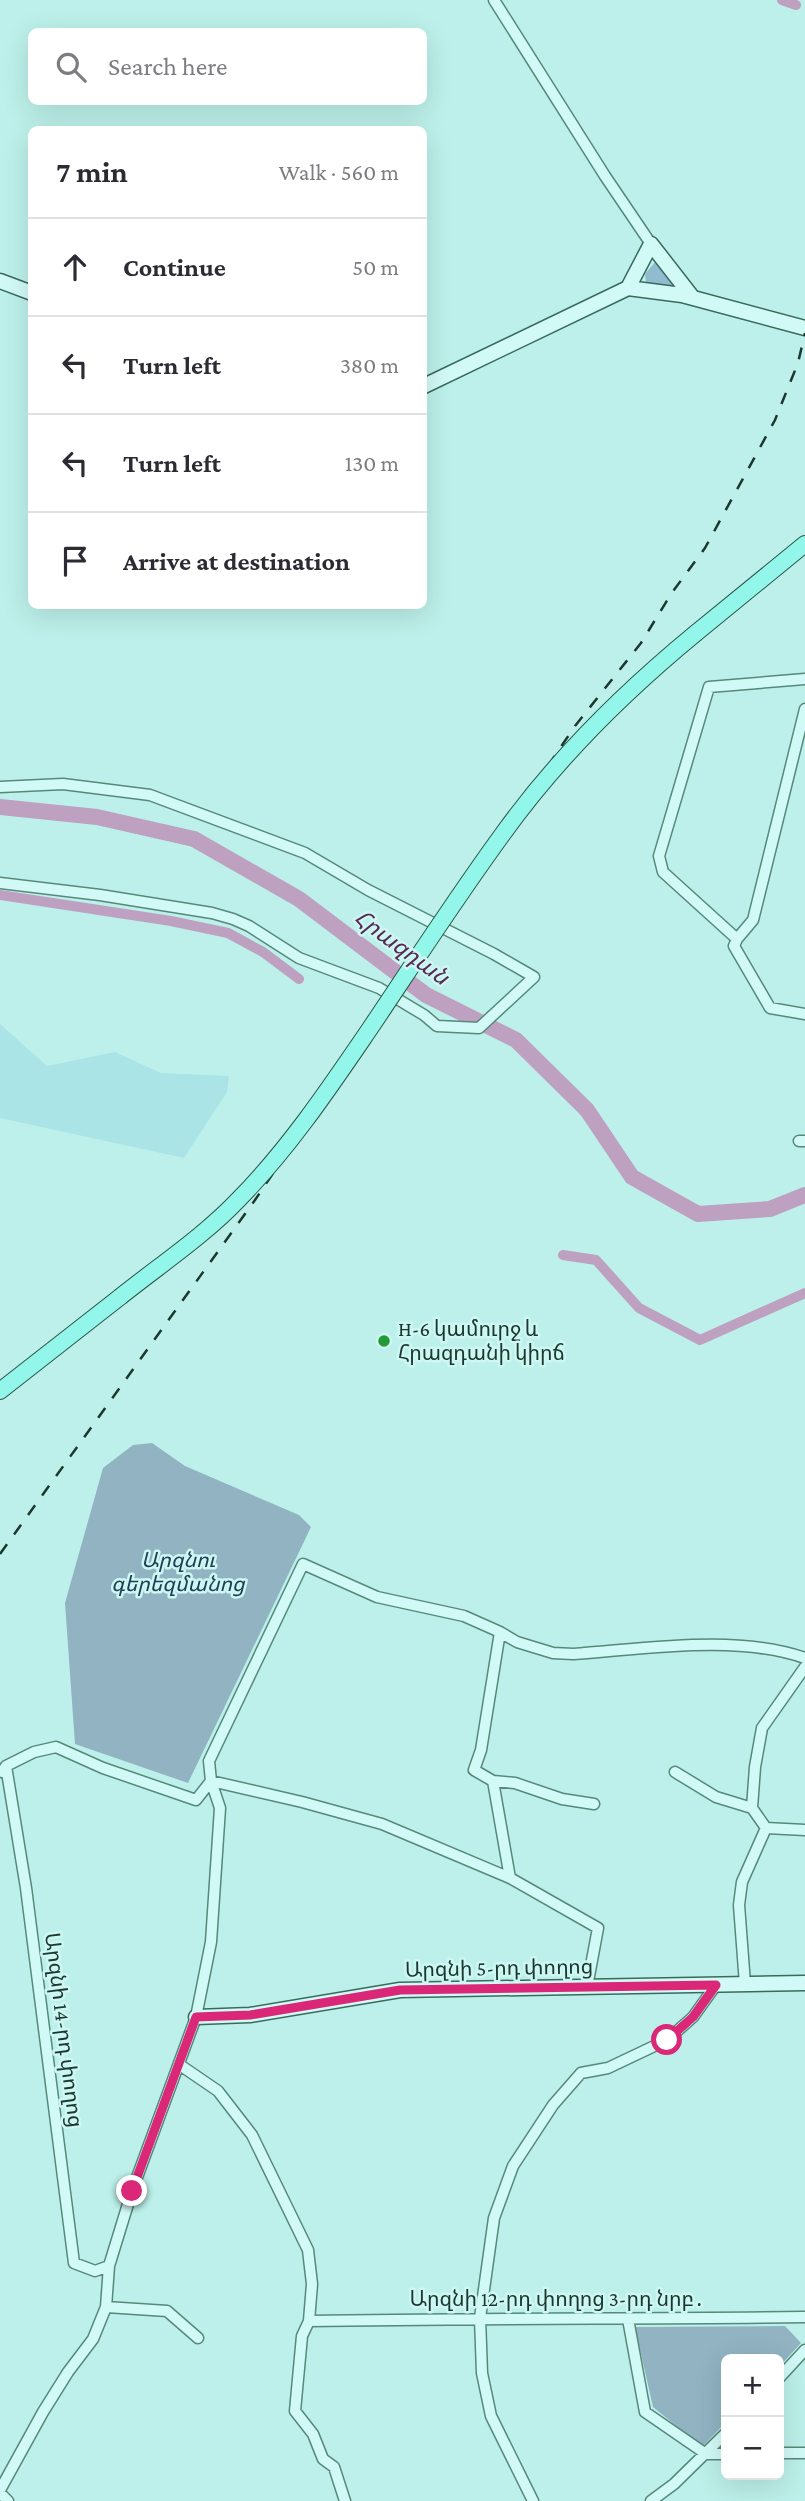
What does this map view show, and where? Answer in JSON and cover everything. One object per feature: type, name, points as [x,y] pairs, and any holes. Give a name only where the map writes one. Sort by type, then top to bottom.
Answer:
[{"type":"main road","points":[[0,1391],[239,1200],[318,1106],[494,846],[541,784],[594,724],[649,671],[805,544]]},
{"type":"street","points":[[494,0],[605,176],[651,244],[693,298]]},
{"type":"street","points":[[628,288],[651,244]]},
{"type":"street","points":[[0,281],[28,292]]},
{"type":"street","points":[[427,385],[628,288],[693,298],[802,327]]},
{"type":"street","points":[[737,939],[663,872],[659,856],[709,687],[805,679]]},
{"type":"street","points":[[805,709],[753,920],[734,946],[770,1008],[805,1014]]},
{"type":"street","points":[[0,787],[63,784],[150,795],[305,853],[368,890],[534,977],[479,1028],[437,1026],[379,988],[299,958],[249,926],[233,919],[212,913],[100,895],[0,883]]},
{"type":"street","points":[[8,2501],[0,2491],[55,2392],[93,2339],[106,2308],[109,2266],[132,2191],[196,2017],[211,1942],[220,1808],[211,1782],[209,1761],[303,1564],[377,1597],[464,1616],[517,1642],[553,1653],[573,1654],[716,1644],[789,1652],[805,1658]]},
{"type":"street","points":[[500,1632],[481,1750],[474,1770],[493,1781],[514,1783],[562,1799],[594,1804]]},
{"type":"street","points":[[752,1808],[755,1767],[762,1728],[805,1667]]},
{"type":"street","points":[[3,1770],[34,1752],[56,1747],[103,1768],[196,1800],[211,1782]]},
{"type":"street","name":"Արզնի 14-րդ փողոց","points":[[3,1770],[26,1888],[74,2263],[95,2271],[109,2266]]},
{"type":"street","points":[[675,1772],[716,1797],[752,1808],[766,1828]]},
{"type":"street","points":[[493,1781],[510,1878]]},
{"type":"street","points":[[211,1782],[302,1802],[382,1824],[510,1878],[598,1928],[587,1987]]},
{"type":"street","points":[[766,1828],[805,1830]]},
{"type":"street","points":[[745,1984],[739,1905],[742,1882],[766,1828]]},
{"type":"street","name":"Արզնի 5-րդ փողոց","points":[[196,2017],[250,2015],[400,1990],[805,1983]]},
{"type":"street","points":[[533,2501],[491,2416],[482,2373],[480,2318],[494,2218],[513,2166],[552,2105],[581,2073],[607,2068],[667,2040],[693,2017],[716,1985]]},
{"type":"street","points":[[180,2065],[218,2091],[252,2136],[308,2250],[312,2284],[309,2321],[302,2336],[295,2411],[313,2434],[323,2459],[334,2467],[345,2501]]},
{"type":"street","points":[[106,2308],[167,2311],[198,2338]]},
{"type":"street","name":"Արզնի 12-րդ փողոց 3-րդ նրբ․","points":[[309,2321],[805,2317]]},
{"type":"street","points":[[628,2319],[645,2412],[706,2454],[721,2454]]},
{"type":"street","points":[[784,2373],[805,2350]]},
{"type":"street","points":[[652,2501],[721,2438]]},
{"type":"street","points":[[784,2453],[805,2453]]},
{"type":"shaded area","points":[[656,261],[681,289],[650,285],[646,282],[645,274]]},
{"type":"shaded area","points":[[0,1024],[47,1066],[115,1052],[161,1073],[229,1076],[227,1092],[184,1158],[0,1118]]},
{"type":"green space","name":"Արզնու գերեզմանոց","points":[[152,1443],[185,1466],[299,1515],[311,1527],[188,1783],[75,1744],[65,1603],[103,1468],[133,1445]]},
{"type":"green space","points":[[785,2326],[801,2343],[784,2362],[784,2354],[721,2354],[721,2427],[702,2447],[653,2407],[635,2327]]},
{"type":"waterway","points":[[782,0],[796,5]]},
{"type":"waterway","name":"Հրազդան","points":[[0,807],[97,817],[194,839],[299,899],[426,995],[516,1040],[587,1110],[632,1177],[698,1214],[770,1209],[805,1195]]},
{"type":"waterway","points":[[0,895],[171,921],[228,933],[263,952],[299,979]]},
{"type":"waterway","points":[[563,1255],[596,1260],[639,1308],[700,1340],[805,1293]]},
{"type":"railway","points":[[0,1554],[255,1200],[575,726],[641,643],[671,594],[705,548],[775,420],[798,363],[805,333]]},
{"type":"place","name":"H-6 կամուրջ և Հրազդանի կիրճ","points":[[384,1341]]},
{"type":"route","points":[[132,2191],[196,2017],[250,2015],[400,1990],[716,1985],[693,2017],[667,2040]]}]
